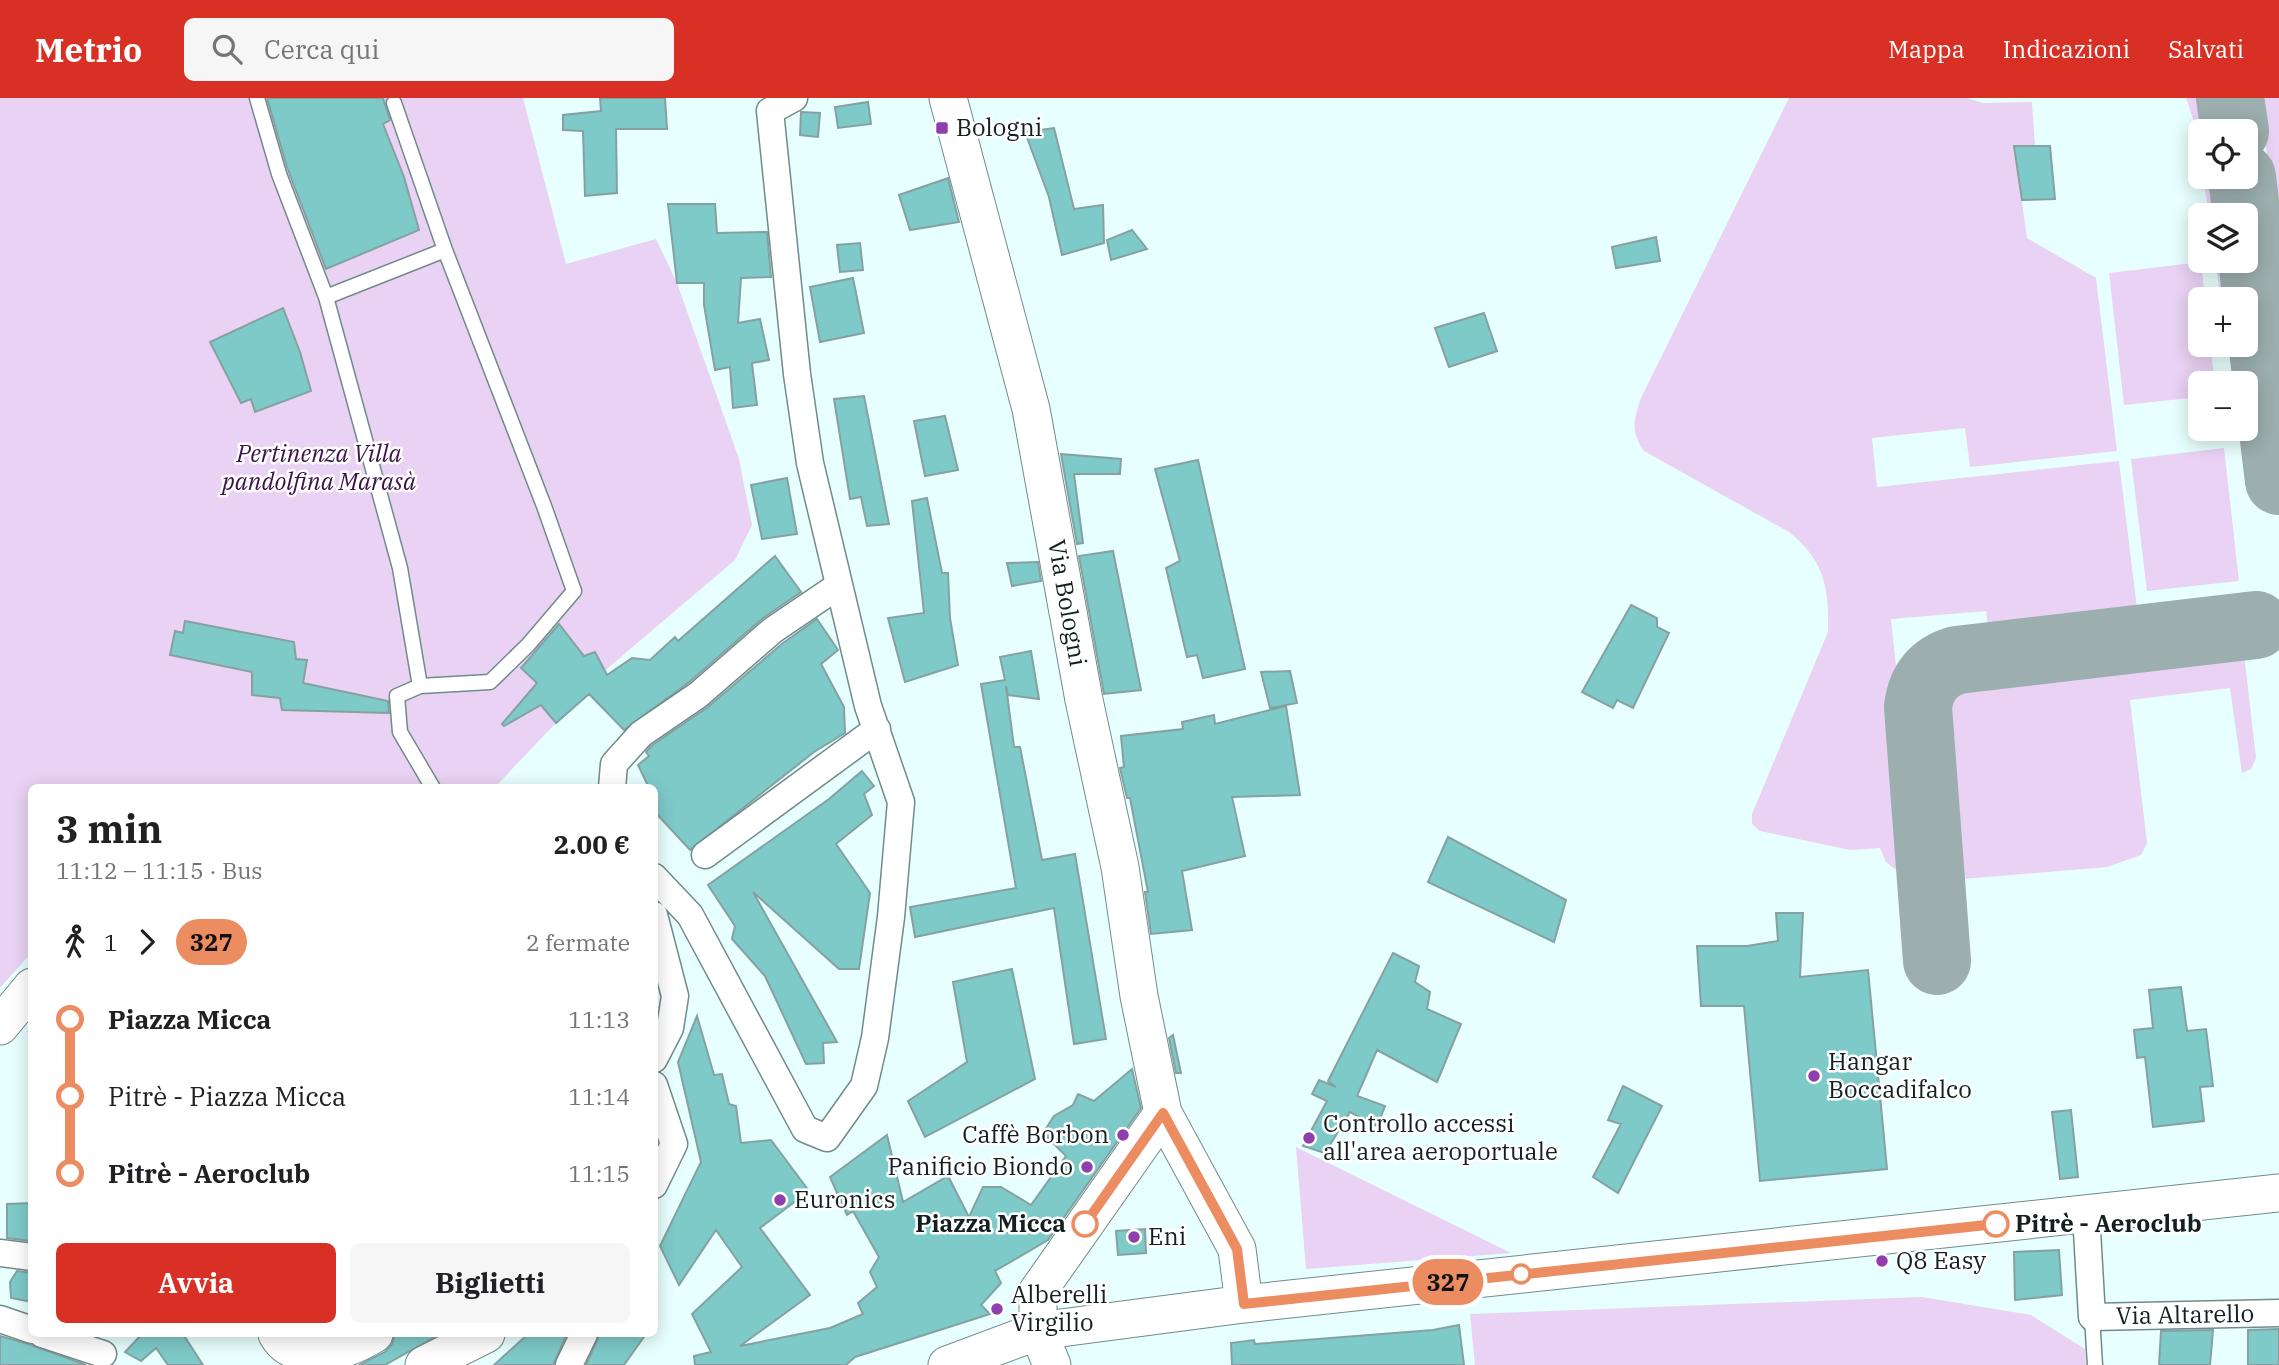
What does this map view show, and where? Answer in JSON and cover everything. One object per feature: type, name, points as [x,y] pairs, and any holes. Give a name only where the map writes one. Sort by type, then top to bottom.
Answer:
[{"type":"street","points":[[658,881],[690,915],[805,1129],[827,1138],[864,1086],[875,1038],[891,917],[901,802],[868,706],[810,463],[797,374],[770,111],[794,98]]},
{"type":"street","name":"Via Bologni","points":[[948,98],[1031,409],[1163,1113],[1237,1249],[1244,1304]]},
{"type":"street","points":[[612,784],[614,764],[640,734],[698,695],[773,630],[838,586]]},
{"type":"street","points":[[705,855],[877,729]]},
{"type":"street","points":[[658,930],[675,996],[670,1028],[658,1051]]},
{"type":"street","points":[[0,1026],[28,992]]},
{"type":"street","points":[[658,1097],[674,1144],[658,1177]]},
{"type":"street","points":[[1052,1365],[1038,1331],[1038,1291],[1163,1113]]},
{"type":"street","points":[[947,1365],[1038,1331],[1244,1304],[2279,1193]]},
{"type":"street","points":[[2086,1214],[2092,1317]]},
{"type":"street","points":[[0,1253],[28,1256]]},
{"type":"street","name":"Via Altarello","points":[[2092,1317],[2279,1313]]},
{"type":"street","points":[[0,1319],[28,1329]]},
{"type":"street","points":[[48,1337],[93,1359]]},
{"type":"street","points":[[279,1337],[291,1358],[304,1364],[333,1360],[369,1337]]},
{"type":"street","points":[[424,1365],[480,1337]]},
{"type":"street","points":[[569,1365],[583,1337]]},
{"type":"lane","points":[[257,98],[279,174],[326,297],[400,568],[420,686]]},
{"type":"lane","points":[[394,103],[444,250],[544,506],[574,591],[528,645],[490,682],[420,686],[397,696],[400,732],[431,784]]},
{"type":"lane","points":[[326,297],[444,250]]},
{"type":"lane","points":[[2092,1317],[2095,1365]]},
{"type":"green space","name":"Pertinenza Villa pandolfina Marasà","points":[[0,98],[523,98],[566,264],[656,239],[677,283],[739,459],[752,525],[735,560],[609,667],[498,784],[28,784],[28,956],[0,988]]},
{"type":"green space","points":[[1789,98],[1967,98],[1983,103],[2032,102],[2035,146],[2014,147],[2027,238],[2096,278],[2117,451],[1970,467],[1965,428],[1872,438],[1877,487],[2119,461],[2139,625],[1990,643],[1986,611],[1891,619],[1916,859],[1913,875],[1905,877],[1886,862],[1880,848],[1850,850],[1760,831],[1752,824],[1752,814],[1828,632],[1826,589],[1810,554],[1789,532],[1644,451],[1635,431],[1635,419],[1641,398]]},
{"type":"green space","points":[[2186,98],[2217,98],[2220,119],[2193,119]]},
{"type":"green space","points":[[2260,98],[2279,98],[2279,240],[2276,226]]},
{"type":"green space","points":[[2205,189],[2228,189],[2229,203],[2207,203]]},
{"type":"green space","points":[[2188,264],[2188,273],[2202,273],[2204,287],[2188,287],[2188,357],[2212,357],[2213,371],[2188,371],[2188,398],[2124,405],[2109,273]]},
{"type":"green space","points":[[2217,273],[2235,273],[2237,287],[2219,287]]},
{"type":"green space","points":[[2224,448],[2239,581],[2147,591],[2131,459]]},
{"type":"green space","points":[[2242,636],[2256,758],[2251,769],[2242,773],[2230,688],[2130,700],[2147,843],[2141,855],[2107,867],[1950,880],[1936,870],[1923,718],[1927,700],[1935,685],[1951,674],[1989,665]]},
{"type":"green space","points":[[1296,1147],[1511,1253],[1306,1269]]},
{"type":"green space","points":[[1922,1297],[2031,1315],[2085,1349],[2086,1365],[1475,1365],[1470,1314]]},
{"type":"building","points":[[267,98],[383,98],[390,120],[383,124],[404,177],[419,230],[326,269],[287,167]]},
{"type":"building","points":[[600,98],[665,98],[667,129],[616,129],[617,193],[585,196],[583,131],[563,130],[563,115],[601,111]]},
{"type":"building","points":[[868,102],[871,124],[838,128],[835,107]]},
{"type":"building","points":[[801,112],[820,113],[818,137],[800,135]]},
{"type":"building","points":[[1054,128],[1074,209],[1103,205],[1104,243],[1062,255],[1049,197],[1025,132]]},
{"type":"building","points":[[2014,146],[2050,146],[2055,199],[2022,200]]},
{"type":"building","points":[[948,178],[959,222],[910,230],[899,195]]},
{"type":"building","points":[[668,204],[715,204],[717,233],[767,232],[771,277],[741,278],[738,323],[760,319],[769,360],[752,363],[757,405],[733,408],[730,367],[715,370],[704,305],[704,283],[677,283]]},
{"type":"building","points":[[1132,230],[1147,249],[1111,260],[1107,240]]},
{"type":"building","points":[[1656,237],[1660,261],[1616,268],[1612,247]]},
{"type":"building","points":[[860,243],[863,270],[840,272],[837,245]]},
{"type":"building","points":[[853,278],[864,333],[820,342],[810,287]]},
{"type":"building","points":[[283,308],[311,391],[255,412],[251,399],[241,403],[210,342]]},
{"type":"building","points":[[1484,313],[1497,351],[1449,367],[1435,328]]},
{"type":"building","points":[[864,396],[889,524],[867,526],[861,497],[850,499],[834,399]]},
{"type":"building","points":[[945,416],[958,470],[925,476],[914,421]]},
{"type":"building","points":[[1061,454],[1121,459],[1120,474],[1074,474],[1083,543],[1077,544]]},
{"type":"building","points":[[1198,460],[1245,669],[1203,678],[1197,655],[1187,657],[1166,568],[1180,561],[1155,469]]},
{"type":"building","points":[[787,478],[797,534],[762,539],[751,485]]},
{"type":"building","points":[[927,498],[942,573],[948,573],[950,618],[958,665],[905,682],[888,618],[924,613],[912,501]]},
{"type":"building","points":[[1113,551],[1141,690],[1104,694],[1079,556]]},
{"type":"building","points":[[775,556],[801,592],[763,618],[688,683],[624,730],[589,694],[556,723],[541,705],[504,726],[502,724],[537,683],[521,668],[559,624],[584,656],[595,652],[607,675],[632,658],[650,660],[675,637],[678,641]]},
{"type":"building","points":[[1038,562],[1041,581],[1012,586],[1007,563]]},
{"type":"building","points":[[1631,605],[1657,618],[1657,627],[1669,633],[1633,708],[1617,700],[1613,708],[1582,692]]},
{"type":"building","points":[[817,619],[838,650],[821,664],[844,707],[845,733],[814,752],[690,850],[658,815],[658,784],[647,784],[638,765],[649,756],[646,752],[651,746],[708,707],[783,643]]},
{"type":"building","points":[[185,621],[294,642],[296,659],[307,660],[303,683],[388,701],[389,713],[282,710],[280,698],[252,695],[252,672],[170,655],[175,631],[183,633]]},
{"type":"building","points":[[1031,651],[1039,699],[1008,695],[1006,686],[1014,747],[1020,747],[1042,860],[1075,854],[1106,1039],[1074,1044],[1054,908],[915,937],[910,907],[1016,888],[981,684],[1005,680],[1000,657]]},
{"type":"building","points":[[1290,671],[1297,703],[1270,708],[1261,672]]},
{"type":"building","points":[[1286,706],[1300,795],[1232,797],[1245,856],[1182,871],[1192,930],[1151,934],[1145,892],[1148,892],[1130,798],[1127,798],[1120,768],[1124,767],[1121,736],[1183,729],[1182,722],[1214,715],[1215,724]]},
{"type":"building","points":[[862,771],[874,786],[864,794],[872,815],[836,844],[870,893],[859,969],[839,969],[753,892],[837,1042],[823,1043],[824,1063],[806,1064],[765,976],[732,939],[735,926],[708,885],[829,799]]},
{"type":"building","points":[[1448,837],[1566,900],[1554,942],[1428,882]]},
{"type":"building","name":"Hangar Boccadifalco","points":[[1776,913],[1803,913],[1800,977],[1868,970],[1887,1169],[1760,1181],[1744,1006],[1701,1006],[1697,946],[1747,946],[1778,941]]},
{"type":"building","points":[[1393,953],[1419,966],[1415,982],[1430,992],[1427,1009],[1461,1024],[1437,1082],[1377,1050],[1357,1096],[1385,1106],[1377,1126],[1350,1112],[1325,1153],[1303,1146],[1327,1101],[1312,1094],[1319,1080],[1336,1087],[1328,1081]]},
{"type":"building","points":[[1012,969],[1035,1079],[925,1137],[908,1101],[967,1062],[953,982]]},
{"type":"building","points":[[2181,987],[2187,1031],[2206,1029],[2213,1086],[2200,1087],[2204,1121],[2153,1127],[2145,1057],[2137,1058],[2134,1030],[2153,1028],[2149,990]]},
{"type":"building","points":[[697,1016],[714,1075],[722,1074],[729,1104],[736,1106],[741,1143],[771,1140],[809,1191],[760,1228],[810,1295],[740,1346],[830,1328],[863,1314],[858,1303],[877,1287],[870,1272],[879,1257],[853,1211],[847,1215],[830,1177],[887,1135],[903,1202],[948,1176],[969,1217],[983,1187],[1001,1187],[1031,1205],[1066,1156],[1043,1133],[1054,1116],[1073,1105],[1078,1094],[1094,1101],[1132,1069],[1141,1108],[1048,1240],[995,1271],[1001,1283],[981,1305],[990,1314],[855,1357],[846,1365],[695,1365],[694,1356],[711,1352],[692,1314],[742,1267],[716,1230],[679,1285],[660,1246],[701,1162],[678,1062]]},
{"type":"building","points":[[1173,1035],[1181,1073],[1176,1073],[1169,1038]]},
{"type":"building","points":[[1623,1086],[1662,1106],[1618,1193],[1593,1177],[1621,1124],[1608,1120]]},
{"type":"building","points":[[2071,1110],[2078,1177],[2060,1179],[2052,1112]]},
{"type":"building","points":[[28,1203],[28,1241],[7,1238],[7,1204]]},
{"type":"building","points":[[1145,1229],[1146,1253],[1118,1255],[1116,1231]]},
{"type":"building","points":[[2059,1250],[2062,1295],[2015,1300],[2014,1252]]},
{"type":"building","points":[[17,1271],[28,1272],[28,1301],[11,1298],[10,1282]]},
{"type":"building","points":[[1459,1325],[1464,1365],[1232,1365],[1231,1343],[1254,1340],[1255,1344],[1433,1330]]},
{"type":"building","points":[[2279,1329],[2279,1365],[2248,1365],[2248,1330]]},
{"type":"building","points":[[2213,1330],[2210,1365],[2159,1365],[2161,1331]]},
{"type":"building","points":[[0,1336],[31,1345],[86,1365],[0,1365]]},
{"type":"building","points":[[139,1337],[185,1337],[203,1365],[168,1365],[156,1348],[141,1361],[125,1352]]},
{"type":"building","points":[[394,1337],[435,1337],[385,1365],[359,1365],[385,1352]]},
{"type":"building","points":[[525,1337],[566,1337],[553,1365],[494,1365]]},
{"type":"building","points":[[599,1337],[644,1337],[624,1365],[586,1365]]},
{"type":"taxiway","points":[[2230,98],[2233,119]]},
{"type":"taxiway","points":[[2243,189],[2279,481]]},
{"type":"taxiway","points":[[1937,961],[1918,707],[1925,683],[1930,677],[1941,667],[1957,660],[2256,625]]},
{"type":"bus line","name":"327","points":[[1085,1224],[1163,1113],[1237,1249],[1244,1304],[1996,1224]]},
{"type":"place","name":"Bologni","points":[[942,128]]},
{"type":"place","name":"Hangar Boccadifalco","points":[[1814,1076]]},
{"type":"place","name":"Caffè Borbon","points":[[1123,1135]]},
{"type":"place","name":"Controllo accessi all'area aeroportuale","points":[[1309,1138]]},
{"type":"place","name":"Panificio Biondo","points":[[1087,1167]]},
{"type":"place","name":"Euronics","points":[[780,1200]]},
{"type":"place","name":"Piazza Micca","points":[[1085,1224]]},
{"type":"place","name":"Pitrè - Aeroclub","points":[[1996,1224]]},
{"type":"place","name":"Eni","points":[[1134,1237]]},
{"type":"place","name":"Q8 Easy","points":[[1882,1261]]},
{"type":"place","name":"Alberelli Virgilio","points":[[997,1309]]}]
